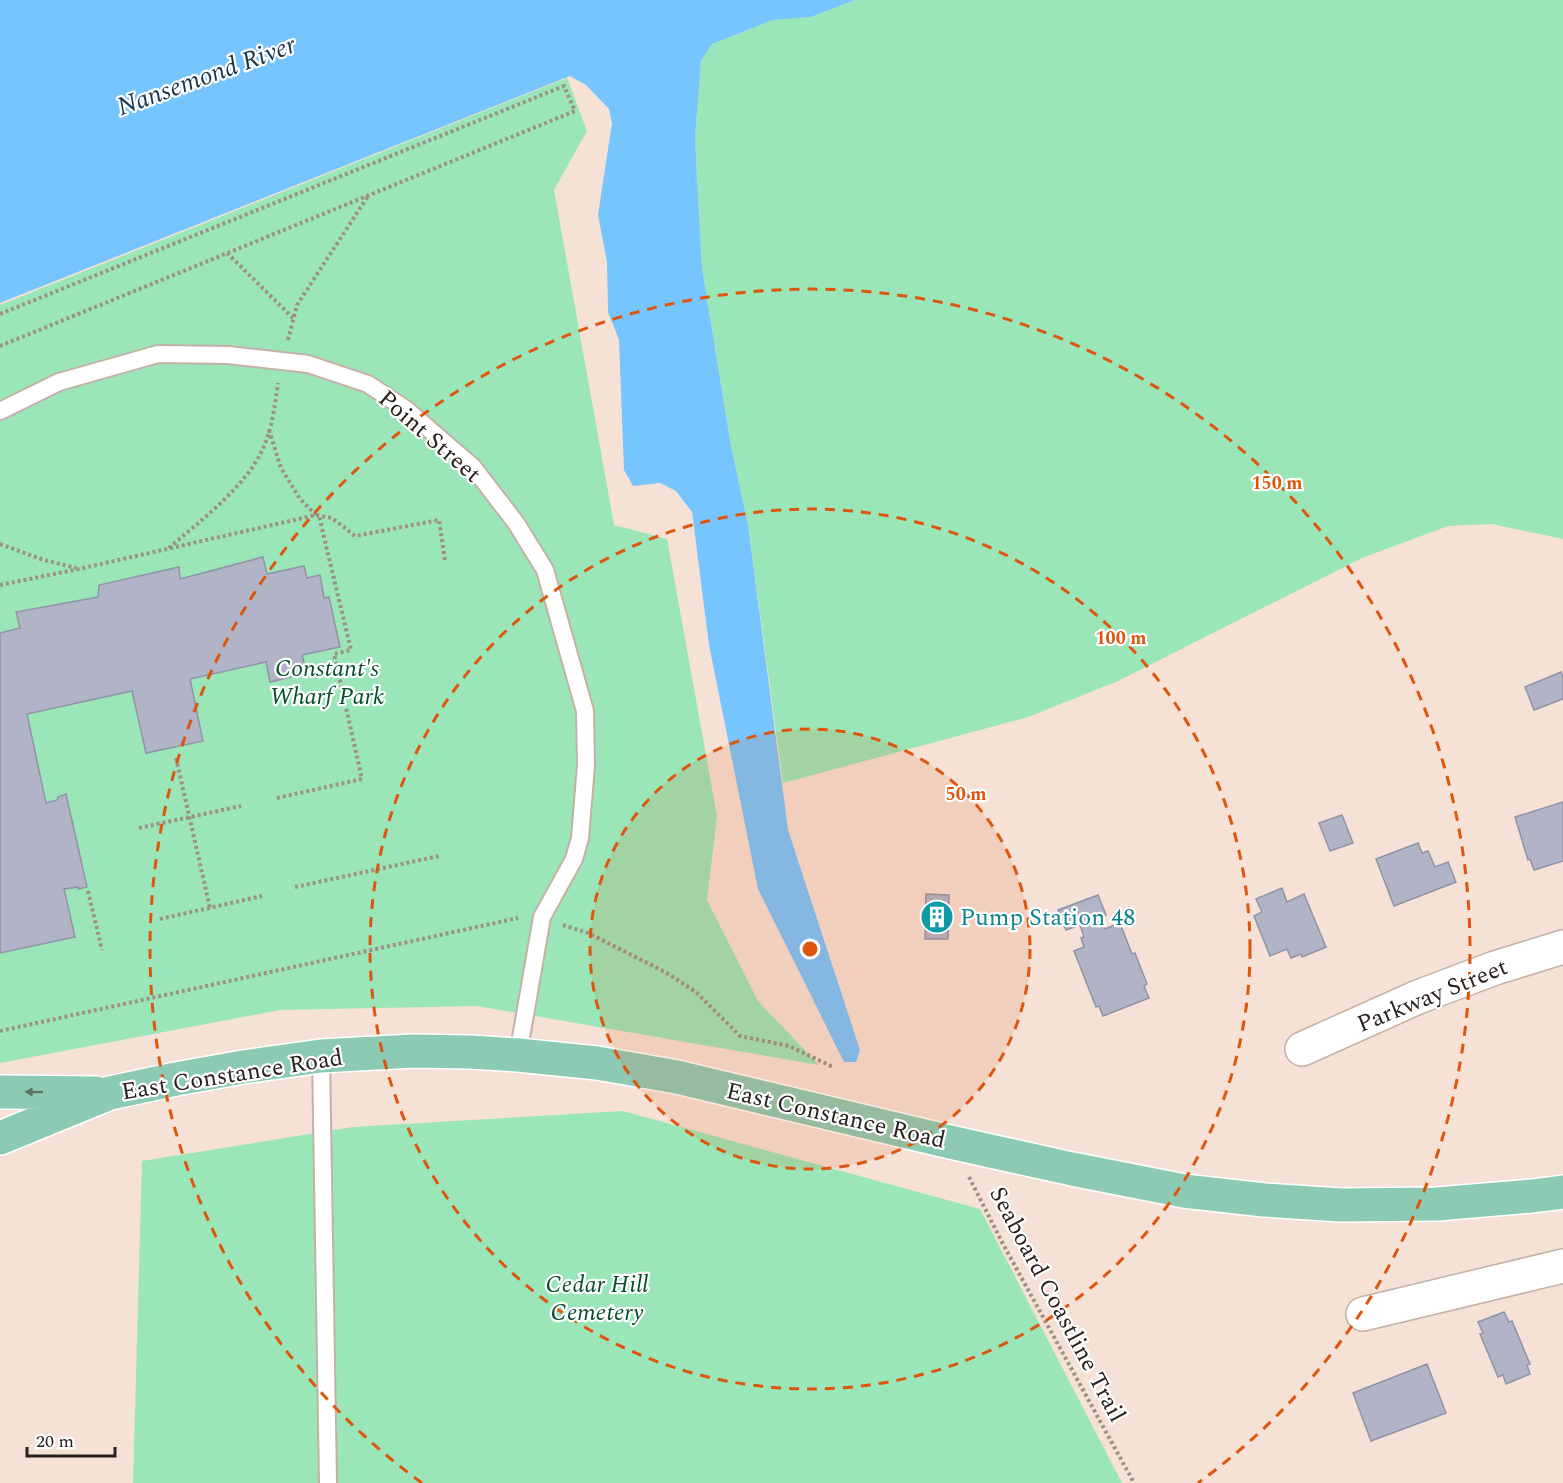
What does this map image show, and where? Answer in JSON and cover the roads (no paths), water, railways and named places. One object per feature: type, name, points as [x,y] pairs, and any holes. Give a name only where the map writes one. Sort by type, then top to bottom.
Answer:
[{"type":"main road","name":"East Constance Road","points":[[0,1138],[110,1094],[176,1079],[321,1056],[470,1052],[597,1063],[677,1077],[950,1142],[1170,1189],[1264,1200],[1341,1205],[1437,1204],[1563,1192]]},
{"type":"main road","name":"East Constance Road","points":[[0,1092],[110,1094]]},
{"type":"street","name":"Parkway Street","points":[[1302,1049],[1418,997],[1495,968],[1563,947]]},
{"type":"street","points":[[1363,1314],[1563,1266]]},
{"type":"lane","name":"Point Street","points":[[0,411],[59,381],[158,354],[228,355],[308,364],[368,384],[407,410],[473,467],[516,523],[545,570],[585,711],[586,765],[580,838],[574,859],[542,917],[518,1055]]},
{"type":"lane","points":[[321,1056],[328,1483]]},
{"type":"water","name":"Nansemond River","points":[[0,0],[855,0],[811,17],[773,20],[712,44],[701,61],[695,139],[702,268],[731,446],[748,525],[788,830],[860,1050],[856,1062],[844,1062],[758,889],[709,645],[692,512],[676,491],[660,483],[633,486],[624,470],[619,340],[608,312],[607,262],[598,215],[612,123],[609,109],[586,85],[570,76],[0,303]]},
{"type":"place","name":"Pump Station 48","points":[[937,917]]},
{"type":"park label","name":"Constant's Wharf Park","points":[[327,682]]},
{"type":"park label","name":"Cedar Hill Cemetery","points":[[597,1298]]}]
